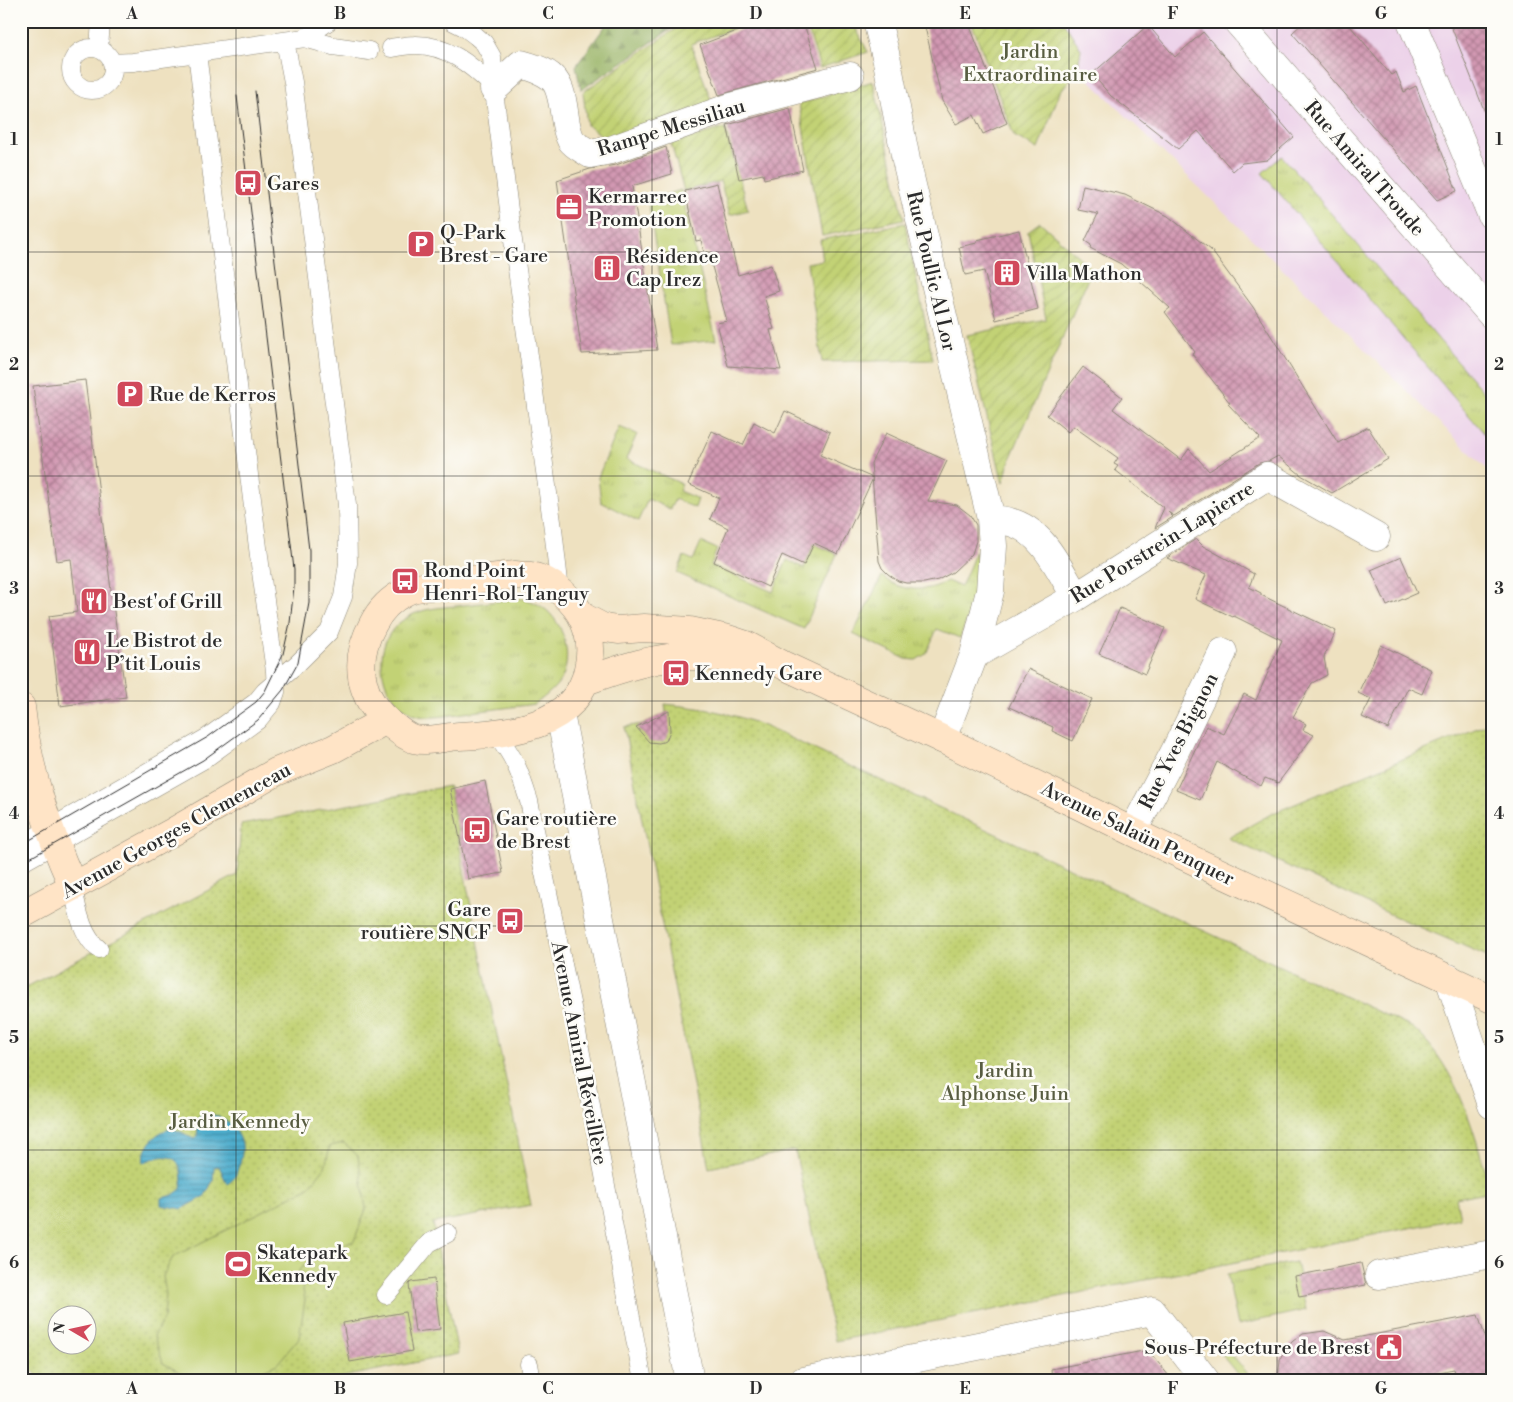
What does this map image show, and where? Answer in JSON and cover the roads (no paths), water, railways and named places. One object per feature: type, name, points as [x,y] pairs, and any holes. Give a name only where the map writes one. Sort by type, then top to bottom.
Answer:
[{"type":"main road","points":[[516,575],[532,576],[551,584],[560,591],[583,617],[590,634],[591,650],[586,681],[580,694],[560,714],[538,725],[495,733],[414,739],[401,732],[386,720],[370,699],[363,682],[360,668],[362,653],[369,632],[380,612],[405,592],[418,588],[516,575]]},
{"type":"main road","name":"Avenue Salaün Penquer","points":[[583,617],[594,624],[611,629],[690,631],[746,645],[784,666],[1492,999]]},
{"type":"main road","name":"Avenue Salaün Penquer","points":[[586,681],[649,661],[669,657],[696,656],[784,666]]},
{"type":"main road","points":[[21,707],[25,739],[52,836],[73,886]]},
{"type":"main road","name":"Avenue Georges Clemenceau","points":[[21,915],[171,833],[276,772],[333,750],[386,720]]},
{"type":"street","name":"Rue Poullic Al Lor","points":[[877,21],[887,61],[906,160],[990,519],[993,546],[991,584],[974,655],[942,739]]},
{"type":"street","name":"Rue Amiral Troude","points":[[1237,21],[1492,315]]},
{"type":"street","points":[[1411,21],[1482,166],[1492,216]]},
{"type":"street","name":"Rampe Messiliau","points":[[494,87],[521,64],[546,73],[558,85],[562,93],[566,124],[572,142],[590,154],[611,150],[731,107],[850,76]]},
{"type":"street","name":"Rue Porstrein-Lapierre","points":[[974,655],[1076,597],[1267,476],[1376,537]]},
{"type":"street","points":[[990,519],[1010,522],[1030,531],[1046,547],[1076,597]]},
{"type":"street","name":"Rue Yves Bignon","points":[[1133,831],[1174,754],[1223,652]]},
{"type":"street","points":[[560,714],[684,1374]]},
{"type":"street","points":[[1449,978],[1492,1105]]},
{"type":"street","points":[[1379,1275],[1492,1254]]},
{"type":"street","points":[[803,1381],[1152,1311],[1206,1381]]},
{"type":"lane","points":[[98,49],[101,21]]},
{"type":"lane","points":[[305,38],[329,21]]},
{"type":"lane","points":[[454,22],[454,54]]},
{"type":"lane","points":[[454,22],[476,36],[489,52],[493,68],[511,226],[554,530],[560,591]]},
{"type":"lane","points":[[112,63],[133,62],[305,38],[333,46],[370,51]]},
{"type":"lane","points":[[21,863],[52,836],[208,737],[256,702],[265,690],[276,682],[328,632],[343,597],[348,563],[347,505],[293,82],[285,41]]},
{"type":"lane","points":[[391,48],[414,45],[428,46],[454,54],[473,67],[494,87]]},
{"type":"lane","points":[[85,49],[98,49],[110,57],[112,63],[112,77],[103,87],[90,89],[78,84],[72,71],[75,58],[85,49]]},
{"type":"lane","points":[[196,53],[259,562],[276,682]]},
{"type":"lane","name":"Avenue Amiral Réveillère","points":[[495,733],[510,751],[521,775],[529,802],[575,1022],[642,1381]]},
{"type":"lane","points":[[21,845],[52,836]]},
{"type":"lane","points":[[73,886],[75,905],[85,932],[90,943],[99,949]]},
{"type":"lane","points":[[386,1295],[429,1242],[448,1233]]},
{"type":"water","points":[[204,1114],[217,1116],[228,1122],[240,1138],[242,1154],[235,1176],[227,1184],[219,1166],[214,1167],[213,1181],[204,1197],[182,1209],[161,1205],[161,1198],[173,1195],[181,1189],[181,1170],[174,1159],[168,1157],[161,1157],[143,1163],[149,1144],[158,1134],[169,1130],[176,1130],[194,1139],[197,1136],[199,1117]]},
{"type":"tram line","points":[[21,863],[203,760],[258,720],[283,690],[298,663],[309,603],[309,550],[255,91]]},
{"type":"tram line","points":[[21,845],[208,737],[256,702],[265,691],[283,654],[290,623],[294,569],[237,96]]},
{"type":"place","name":"Gares","points":[[248,183]]},
{"type":"place","name":"Kermarrec Promotion","points":[[569,207]]},
{"type":"place","name":"Q-Park Brest - Gare","points":[[421,244]]},
{"type":"place","name":"Résidence Cap Irez","points":[[607,268]]},
{"type":"place","name":"Villa Mathon","points":[[1007,273]]},
{"type":"place","name":"Rue de Kerros","points":[[130,394]]},
{"type":"place","name":"Rond Point Henri-Rol-Tanguy","points":[[405,581]]},
{"type":"place","name":"Best'of Grill","points":[[94,601]]},
{"type":"place","name":"Le Bistrot de P’tit Louis","points":[[87,652]]},
{"type":"place","name":"Kennedy Gare","points":[[676,673]]},
{"type":"place","name":"Gare routière de Brest","points":[[477,830]]},
{"type":"place","name":"Gare routière SNCF","points":[[510,921]]},
{"type":"place","name":"Skatepark Kennedy","points":[[238,1264]]},
{"type":"place","name":"Sous-Préfecture de Brest","points":[[1389,1347]]},
{"type":"park label","name":"Jardin Extraordinaire","points":[[1030,62]]},
{"type":"park label","name":"Jardin Alphonse Juin","points":[[1005,1082]]},
{"type":"park label","name":"Jardin Kennedy","points":[[240,1121]]}]
